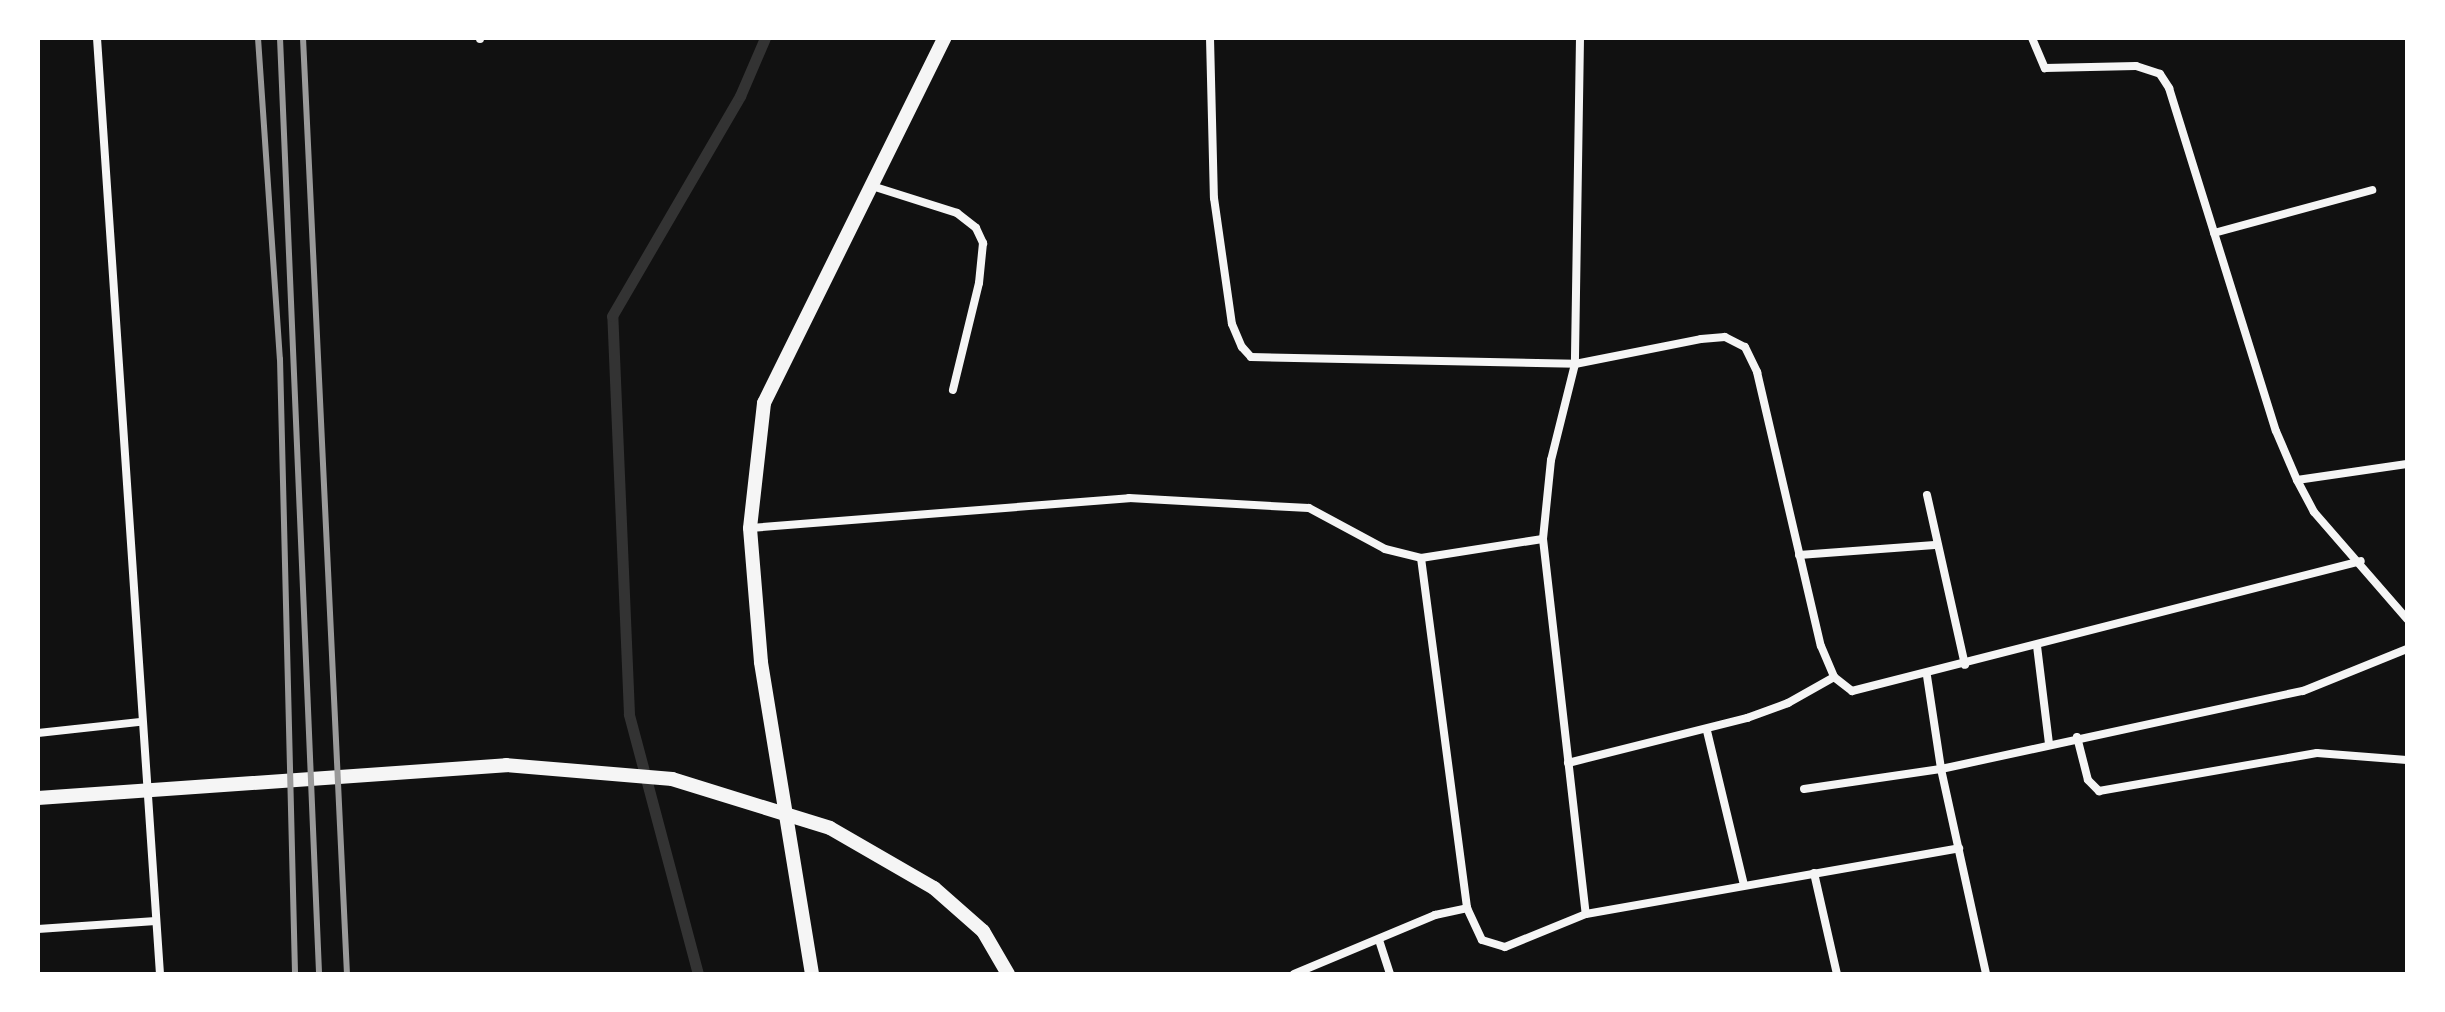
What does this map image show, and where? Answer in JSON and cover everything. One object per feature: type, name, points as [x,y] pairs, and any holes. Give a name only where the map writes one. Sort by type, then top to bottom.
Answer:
[{"type":"street","points":[[97,38],[140,722],[160,974]]},
{"type":"street","points":[[812,974],[761,662],[750,528],[764,403],[944,38]]},
{"type":"street","points":[[1210,38],[1214,198],[1232,324],[1251,357],[1575,364],[1701,339],[1725,337],[1745,347],[1757,372],[1799,555],[1834,677],[1852,691],[1927,676],[2361,561]]},
{"type":"street","points":[[1580,38],[1575,364],[1551,460],[1543,539],[1586,914]]},
{"type":"street","points":[[2032,38],[2045,68],[2136,66],[2160,74],[2185,132],[2276,431],[2297,480],[2314,512],[2361,561],[2407,619]]},
{"type":"street","points":[[872,186],[957,213],[976,228],[983,243],[979,283],[953,390]]},
{"type":"street","points":[[2214,233],[2372,190]]},
{"type":"street","points":[[2297,480],[2407,464]]},
{"type":"street","points":[[1927,495],[1935,545],[1965,665]]},
{"type":"street","points":[[750,528],[1066,500],[1227,501],[1309,508],[1385,549],[1421,558],[1543,539]]},
{"type":"street","points":[[1799,555],[1935,545]]},
{"type":"street","points":[[1421,558],[1467,908],[1482,940],[1505,947],[1586,914],[1959,848]]},
{"type":"street","points":[[2037,646],[2049,744]]},
{"type":"street","points":[[1804,789],[1941,769],[2077,737],[2303,691],[2407,649]]},
{"type":"street","points":[[1927,676],[1941,769],[1986,974]]},
{"type":"street","points":[[1568,763],[1707,731],[1788,703],[1834,677]]},
{"type":"street","points":[[38,733],[140,722]]},
{"type":"street","points":[[1707,731],[1744,885]]},
{"type":"street","points":[[2077,737],[2088,780],[2099,791],[2317,753],[2407,760]]},
{"type":"street","points":[[38,798],[506,765],[672,779],[830,828],[934,888],[983,931],[1008,974]]},
{"type":"street","points":[[1814,873],[1837,974]]},
{"type":"street","points":[[1294,974],[1435,915],[1467,908]]},
{"type":"street","points":[[38,929],[156,921]]},
{"type":"street","points":[[1379,940],[1390,974]]},
{"type":"waterway","points":[[698,974],[629,714],[612,316],[740,96],[765,38]]},
{"type":"railway","points":[[258,38],[280,359],[295,974]]},
{"type":"railway","points":[[280,38],[319,974]]},
{"type":"railway","points":[[303,38],[347,974]]}]
